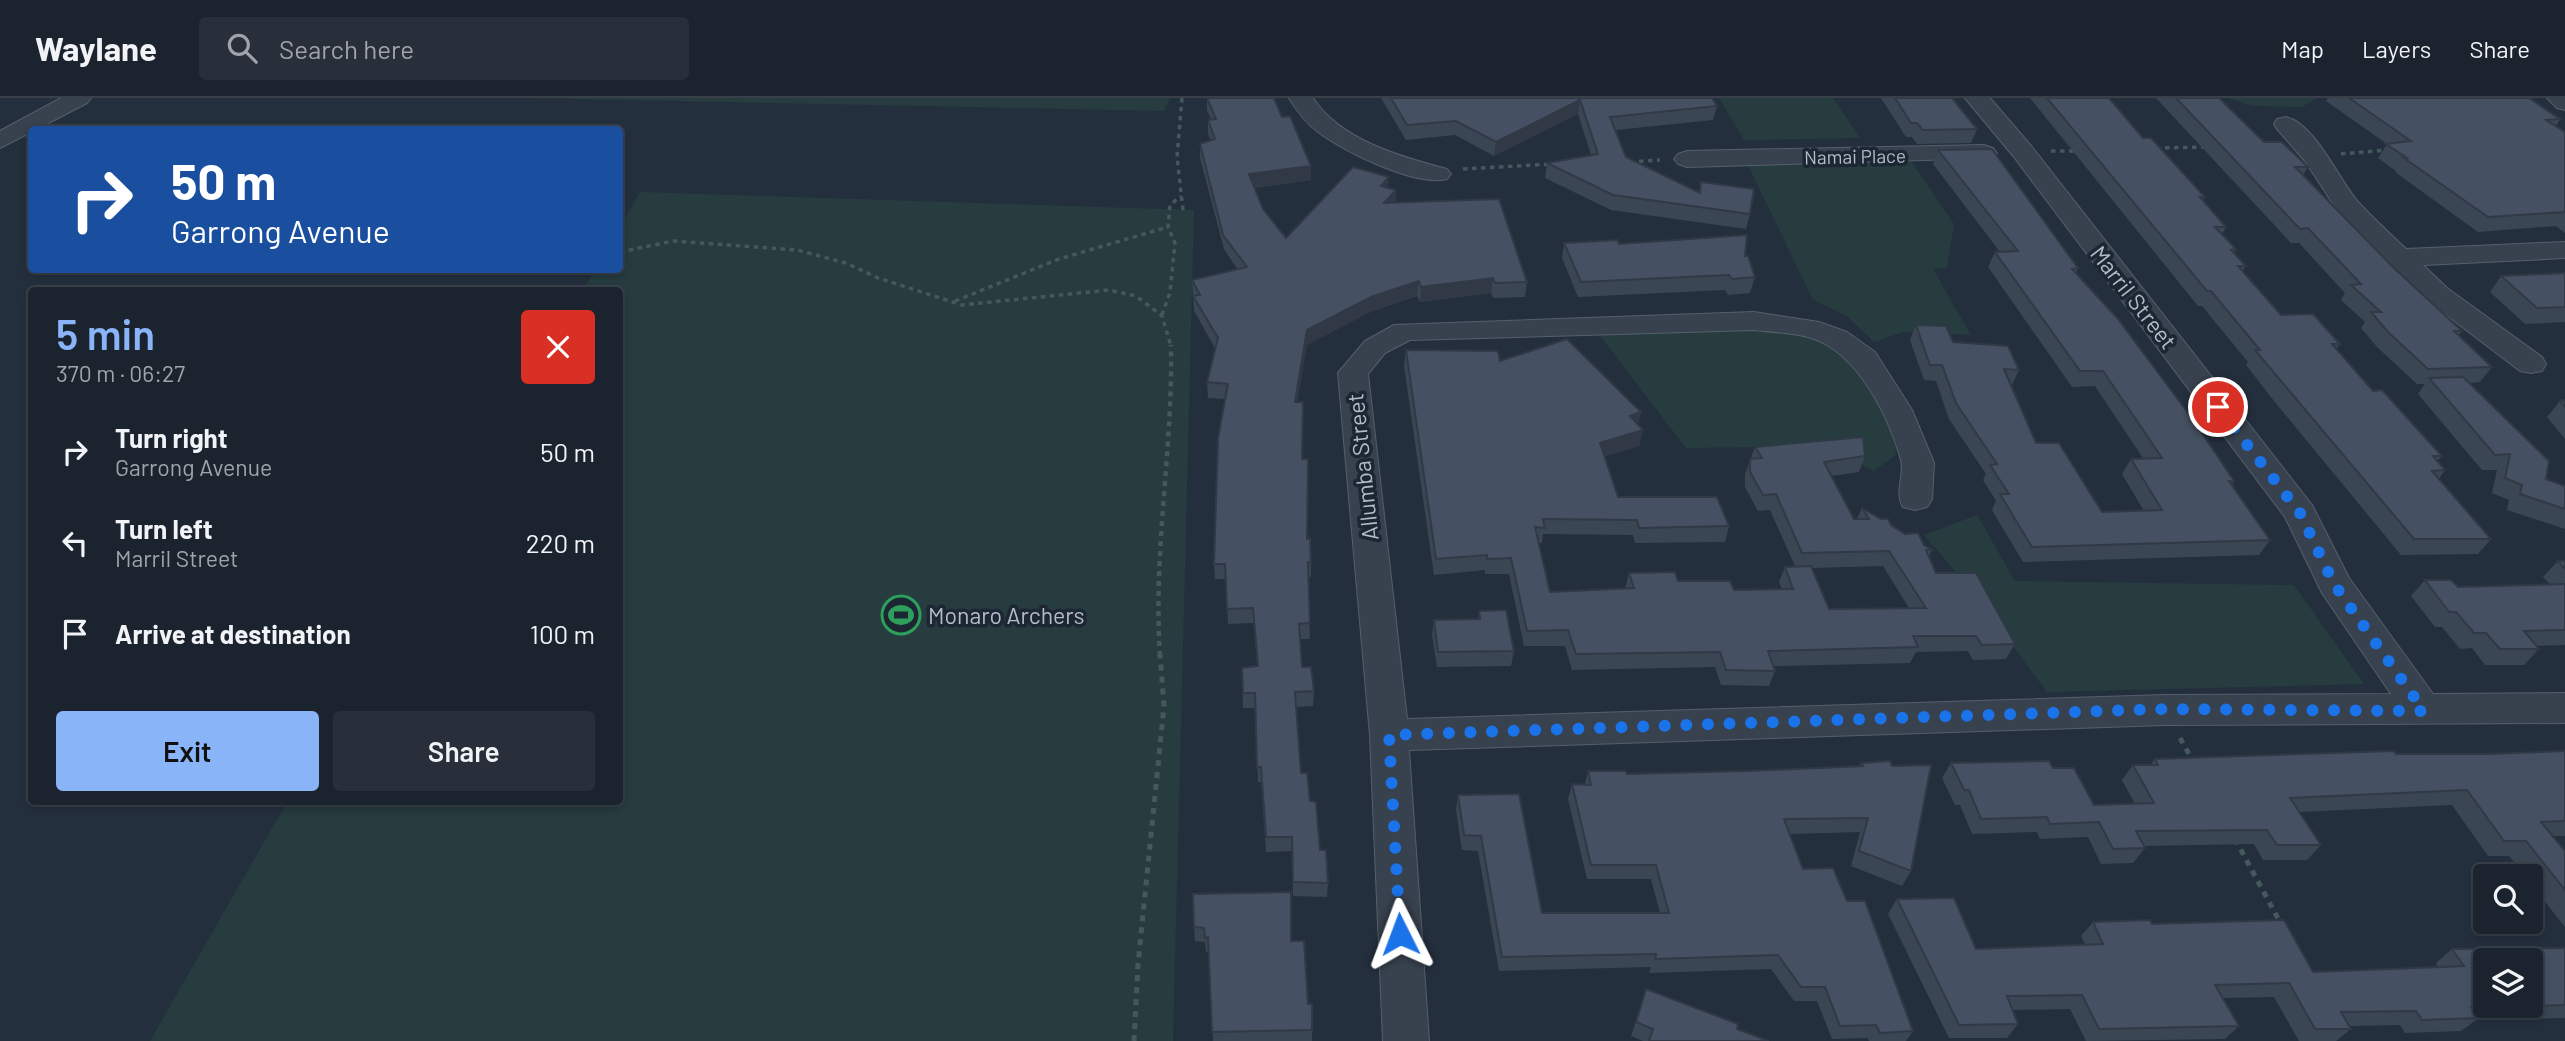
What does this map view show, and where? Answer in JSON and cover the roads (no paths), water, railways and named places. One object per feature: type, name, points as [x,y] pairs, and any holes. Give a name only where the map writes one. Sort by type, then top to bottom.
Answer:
[{"type":"street","points":[[0,141],[79,98]]},
{"type":"street","points":[[1301,98],[1307,112],[1331,130],[1402,166],[1438,174]]},
{"type":"street","name":"Marril Street","points":[[1977,98],[2023,152],[2300,513],[2334,584],[2424,711]]},
{"type":"street","points":[[2559,98],[2565,103]]},
{"type":"street","points":[[2286,124],[2315,157],[2348,207],[2399,258],[2437,294],[2531,364]]},
{"type":"street","name":"Namai Place","points":[[1687,159],[2023,152]]},
{"type":"street","points":[[2399,258],[2565,250]]},
{"type":"street","name":"Allumba Street","points":[[1406,1041],[1389,735],[1353,373],[1375,347],[1404,331],[1754,321],[1809,328],[1837,338],[1864,359],[1890,400],[1918,463],[1915,499]]},
{"type":"street","points":[[1389,735],[2165,709],[2424,711],[2565,708]]},
{"type":"place","name":"Monaro Archers","points":[[901,615]]}]
